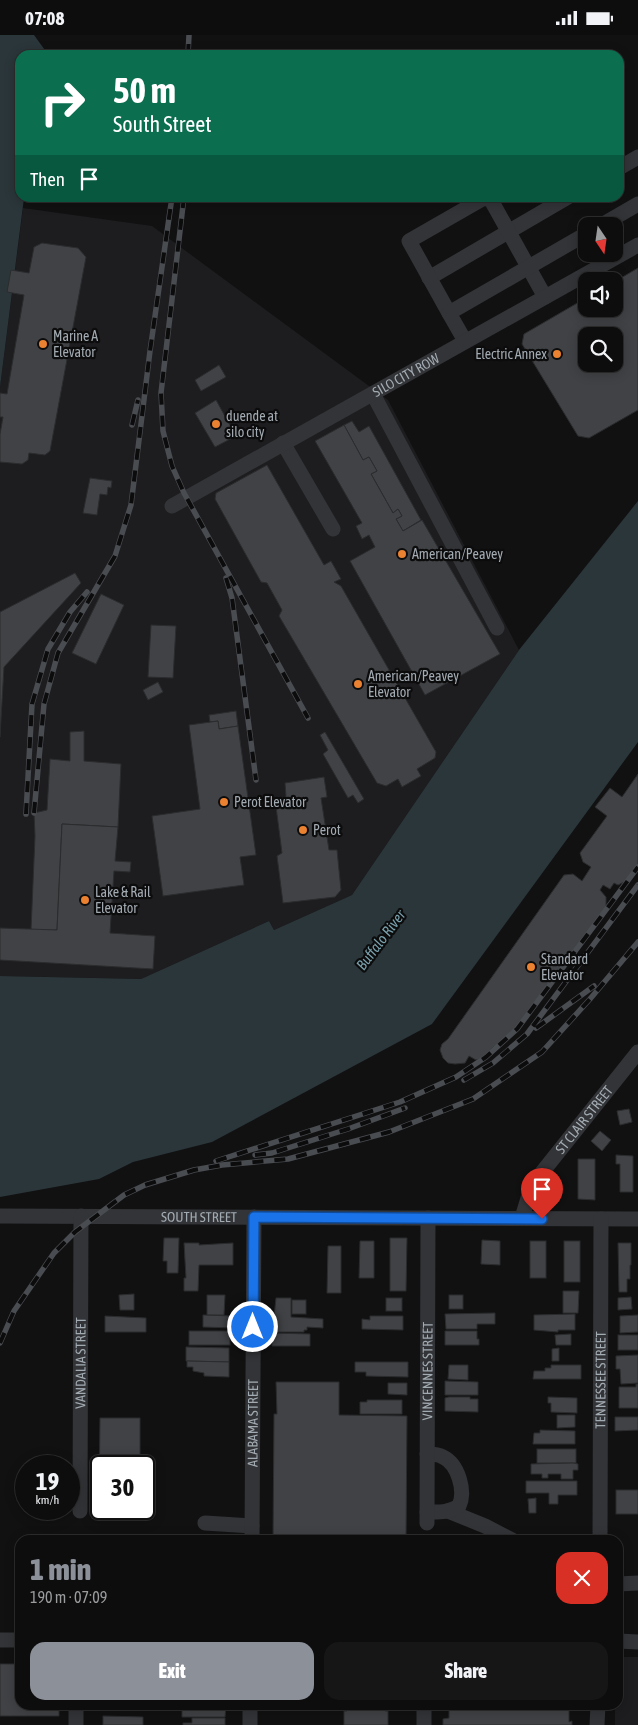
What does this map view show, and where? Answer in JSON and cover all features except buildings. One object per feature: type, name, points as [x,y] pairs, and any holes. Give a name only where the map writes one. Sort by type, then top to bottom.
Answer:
[{"type":"street","points":[[624,165],[638,157]]},
{"type":"street","points":[[466,341],[409,241],[477,202]]},
{"type":"street","points":[[492,202],[545,297]]},
{"type":"street","points":[[429,278],[559,202]]},
{"type":"street","points":[[616,217],[638,205]]},
{"type":"street","points":[[449,313],[578,239]]},
{"type":"street","name":"SILO CITY ROW","points":[[172,506],[638,245]]},
{"type":"street","points":[[372,394],[498,628]]},
{"type":"street","points":[[283,443],[332,529]]},
{"type":"street","name":"ST CLAIR STREET","points":[[522,1218],[532,1185],[638,1053]]},
{"type":"street","name":"SOUTH STREET","points":[[0,1216],[638,1219]]},
{"type":"street","name":"VANDALIA STREET","points":[[80,1511],[81,1216]]},
{"type":"street","name":"ALABAMA STREET","points":[[205,1523],[252,1532],[254,1217]]},
{"type":"street","name":"VINCENNES STREET","points":[[428,1218],[426,1518],[448,1511]]},
{"type":"street","name":"TENNESSEE STREET","points":[[600,1535],[601,1219]]},
{"type":"street","points":[[427,1454],[445,1458],[457,1473],[462,1493],[461,1501],[459,1506],[448,1511]]},
{"type":"street","points":[[448,1511],[502,1535]]},
{"type":"street","points":[[623,1584],[638,1583]]},
{"type":"street","points":[[0,1640],[15,1640]]},
{"type":"street","points":[[623,1641],[638,1641]]},
{"type":"street","points":[[76,1710],[76,1725]]},
{"type":"street","points":[[250,1710],[250,1725]]},
{"type":"street","points":[[424,1710],[424,1725]]},
{"type":"street","points":[[598,1710],[598,1725]]},
{"type":"shaded area","points":[[23,208],[152,226],[388,400],[519,650],[352,895],[274,930],[269,921],[141,979],[0,976],[0,387]]},
{"type":"shaded area","points":[[623,1657],[638,1657],[638,1725],[615,1725],[615,1710],[623,1710]]},
{"type":"water","points":[[0,35],[34,35],[45,50],[15,50],[15,202],[23,202],[0,387]]},
{"type":"water","name":"Buffalo River","points":[[638,501],[638,742],[432,1024],[212,1142],[133,1162],[99,1179],[0,1197],[0,976],[141,979],[269,921],[274,930],[352,895],[519,650]]},
{"type":"railway","points":[[188,50],[189,35]]},
{"type":"railway","points":[[34,813],[44,704],[58,653],[115,556],[131,505],[171,202]]},
{"type":"railway","points":[[183,202],[161,393],[163,431],[172,466],[184,493],[308,718]]},
{"type":"railway","points":[[132,425],[138,400]]},
{"type":"railway","points":[[226,578],[232,598],[256,780]]},
{"type":"railway","points":[[26,814],[32,704],[48,649],[70,612],[87,592]]},
{"type":"railway","points":[[216,1161],[400,1102],[456,1077],[486,1057],[517,1029],[638,867]]},
{"type":"railway","points":[[464,1080],[493,1063],[527,1034],[638,885]]},
{"type":"railway","points":[[0,1343],[14,1311],[54,1253],[75,1232],[124,1195],[145,1185],[194,1170],[222,1165],[288,1159],[389,1132],[473,1099],[542,1052],[638,942]]},
{"type":"railway","points":[[536,1028],[594,986]]},
{"type":"railway","points":[[255,1155],[272,1153],[348,1129],[405,1108]]},
{"type":"place","name":"Marine A Elevator","points":[[43,344]]},
{"type":"place","name":"Electric Annex","points":[[557,354]]},
{"type":"place","name":"duende at silo city","points":[[216,424]]},
{"type":"place","name":"American/Peavey","points":[[402,554]]},
{"type":"place","name":"American/Peavey Elevator","points":[[358,684]]},
{"type":"place","name":"Perot Elevator","points":[[224,802]]},
{"type":"place","name":"Perot","points":[[303,830]]},
{"type":"place","name":"Lake & Rail Elevator","points":[[85,900]]},
{"type":"place","name":"Standard Elevator","points":[[531,967]]},
{"type":"route","points":[[253,1327],[254,1217],[479,1217],[542,1219]]}]
